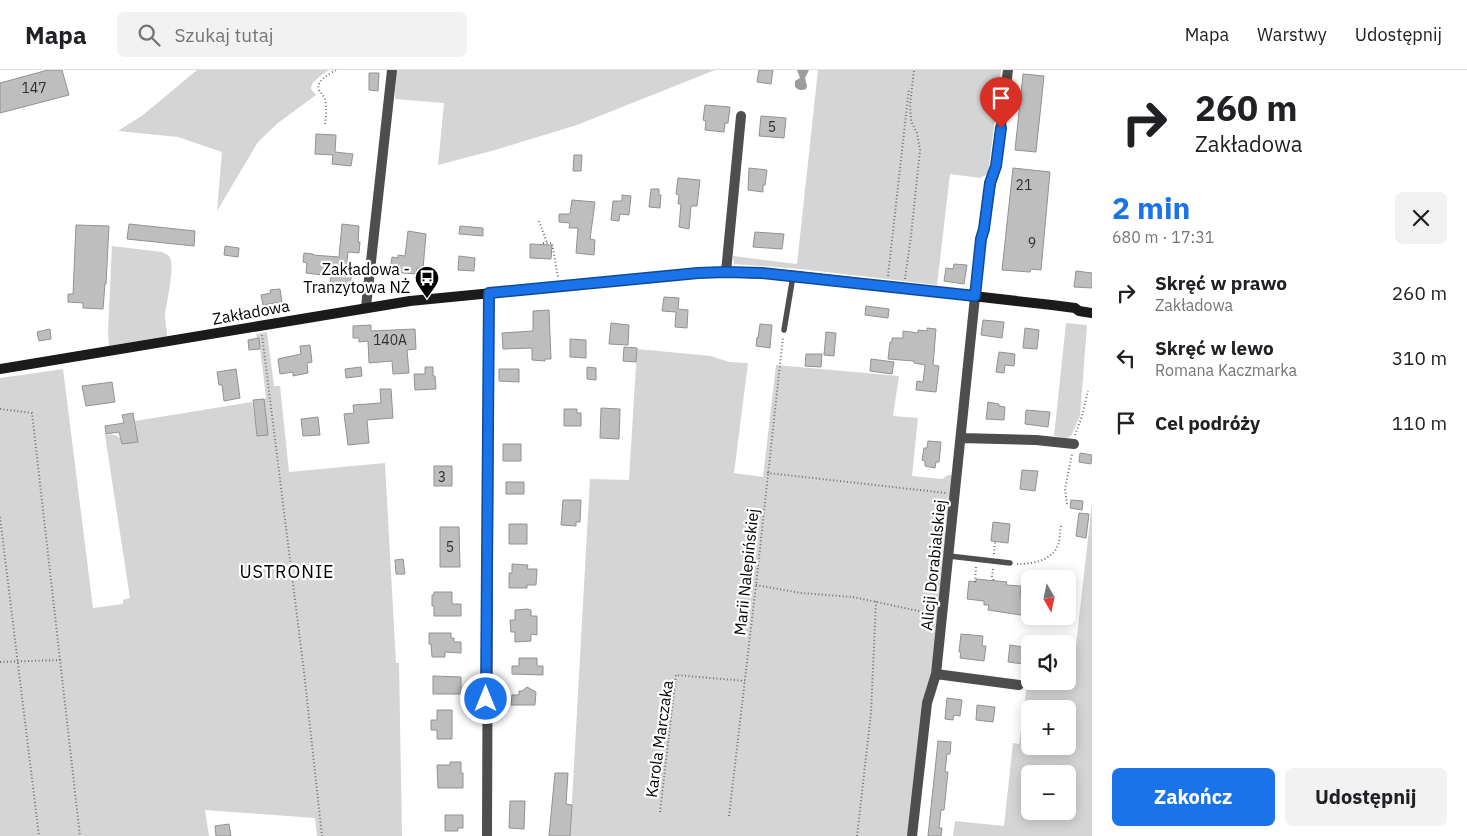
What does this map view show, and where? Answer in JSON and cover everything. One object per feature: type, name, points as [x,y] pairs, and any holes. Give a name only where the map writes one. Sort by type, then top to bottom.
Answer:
[{"type":"street","points":[[366,307],[392,70]]},
{"type":"street","name":"Alicji Dorabialskiej","points":[[912,836],[927,703],[936,674],[943,617],[981,239],[990,183],[996,166],[1008,70]]},
{"type":"street","points":[[726,272],[741,116]]},
{"type":"street","name":"Zakładowa","points":[[0,369],[366,307],[698,273],[762,273],[793,276],[1075,308],[1092,314]]},
{"type":"street","points":[[487,836],[489,293]]},
{"type":"street","name":"Zakładowa","points":[[1075,308],[1079,306],[1092,306]]},
{"type":"street","points":[[961,438],[1036,440],[1074,444]]},
{"type":"street","points":[[936,674],[1019,685]]},
{"type":"lane","points":[[784,330],[793,276]]},
{"type":"lane","points":[[949,556],[1010,563]]},
{"type":"path","points":[[325,124],[326,106],[318,86],[320,81],[336,70]]},
{"type":"path","points":[[904,282],[920,150],[917,133],[910,116],[914,70]]},
{"type":"path","points":[[887,286],[909,88]]},
{"type":"path","points":[[539,221],[545,243],[552,243],[557,280]]},
{"type":"path","points":[[260,325],[304,672],[322,836]]},
{"type":"path","name":"Marii Nalepińskiej","points":[[729,816],[784,330]]},
{"type":"path","points":[[0,409],[32,413],[80,836]]},
{"type":"path","points":[[768,473],[955,494]]},
{"type":"path","points":[[0,517],[39,836]]},
{"type":"path","points":[[1010,563],[1027,564],[1046,558],[1054,552],[1058,545],[1061,526]]},
{"type":"path","points":[[994,581],[992,574],[995,542]]},
{"type":"path","points":[[975,582],[977,559]]},
{"type":"path","points":[[756,585],[800,593],[853,597],[943,617]]},
{"type":"path","points":[[857,836],[871,713],[876,601]]},
{"type":"path","points":[[0,662],[61,660]]},
{"type":"path","name":"Karola Marczaka","points":[[660,812],[676,675],[745,682]]},
{"type":"shaded area","points":[[197,70],[329,70],[317,78],[311,86],[316,95],[278,123],[258,142],[217,211],[222,152],[178,137],[118,131],[143,115]]},
{"type":"shaded area","points":[[396,70],[715,70],[577,125],[438,165],[444,103],[395,99]]},
{"type":"shaded area","points":[[797,70],[809,70],[805,78],[806,89],[800,90],[795,87],[795,81],[800,78]]},
{"type":"shaded area","points":[[818,70],[1001,70],[988,174],[980,178],[950,174],[937,285],[801,269],[734,264],[733,256],[797,264]]},
{"type":"shaded area","points":[[112,246],[162,252],[169,256],[171,261],[170,284],[165,316],[167,336],[109,346]]},
{"type":"shaded area","points":[[1066,323],[1087,325],[1080,416],[1071,436],[1066,438],[1054,436]]},
{"type":"shaded area","points":[[267,332],[274,386],[280,386],[289,472],[385,463],[396,663],[399,663],[402,836],[317,836],[315,818],[205,810],[209,836],[0,836],[0,378],[63,369],[93,608],[123,604],[123,600],[130,598],[105,435],[111,434],[120,438],[122,444],[138,442],[135,421],[252,402],[257,436],[268,435],[259,339],[257,339],[256,334]]},
{"type":"shaded area","points":[[637,349],[711,356],[729,362],[748,363],[734,473],[763,477],[776,365],[899,376],[893,416],[918,418],[912,476],[942,479],[952,475],[935,659],[909,836],[570,836],[590,479],[629,480]]},
{"type":"shaded area","points":[[1092,503],[1092,836],[953,836],[955,821],[1004,826],[1013,743],[1019,744],[1021,729],[1021,755],[1076,755],[1076,700],[1025,700],[1026,690],[1076,690],[1076,645]]},
{"type":"building","points":[[48,70],[62,70],[69,95],[0,113],[0,83]]},
{"type":"building","points":[[759,70],[773,70],[771,84],[757,82]]},
{"type":"building","points":[[369,73],[379,73],[378,91],[369,90]]},
{"type":"building","points":[[1023,74],[1044,76],[1036,152],[1015,150]]},
{"type":"building","points":[[705,105],[730,107],[728,123],[725,123],[724,132],[705,130],[706,121],[703,120]]},
{"type":"building","points":[[761,116],[786,118],[784,138],[759,136]]},
{"type":"building","points":[[316,134],[336,135],[335,152],[353,154],[351,166],[332,164],[333,155],[315,154]]},
{"type":"building","points":[[574,155],[582,155],[581,171],[573,171]]},
{"type":"building","points":[[749,168],[767,170],[763,192],[748,190]]},
{"type":"building","points":[[1013,168],[1050,172],[1041,270],[1031,269],[1030,272],[1002,270]]},
{"type":"building","points":[[678,178],[700,180],[697,206],[691,206],[689,229],[679,227],[681,204],[678,204],[679,195],[676,194]]},
{"type":"building","points":[[651,189],[659,189],[659,195],[661,195],[660,208],[649,207]]},
{"type":"building","points":[[622,195],[631,196],[629,215],[620,214],[619,221],[611,220],[613,201],[622,201]]},
{"type":"building","points":[[572,200],[595,202],[590,239],[595,240],[594,255],[576,253],[578,228],[569,228],[570,223],[559,222],[559,214],[570,214]]},
{"type":"building","points":[[129,224],[195,231],[194,246],[127,239]]},
{"type":"building","points":[[342,224],[359,226],[359,253],[348,252],[346,272],[352,272],[350,284],[330,282],[331,276],[306,273],[307,263],[303,262],[304,253],[339,257]]},
{"type":"building","points":[[76,225],[109,226],[103,309],[83,308],[83,303],[68,302],[68,294],[73,294]]},
{"type":"building","points":[[460,226],[483,228],[483,236],[459,234]]},
{"type":"building","points":[[408,231],[426,234],[423,269],[417,268],[416,274],[390,272],[392,257],[398,258],[398,255],[405,256]]},
{"type":"building","points":[[755,232],[784,234],[782,249],[753,247]]},
{"type":"building","points":[[530,244],[552,245],[551,259],[530,258]]},
{"type":"building","points":[[225,246],[239,248],[238,257],[224,255]]},
{"type":"building","points":[[459,256],[475,258],[474,271],[458,270]]},
{"type":"building","points":[[954,264],[967,265],[964,284],[944,281],[946,268],[953,269]]},
{"type":"building","points":[[1076,271],[1092,273],[1092,288],[1074,287]]},
{"type":"building","points":[[280,289],[282,302],[263,305],[261,295],[271,293],[270,290]]},
{"type":"building","points":[[664,297],[679,298],[678,309],[688,310],[687,328],[675,327],[676,312],[662,311]]},
{"type":"building","points":[[866,306],[889,309],[888,318],[865,315]]},
{"type":"building","points":[[549,310],[551,359],[545,359],[545,361],[532,360],[532,348],[503,349],[502,333],[533,331],[533,311]]},
{"type":"building","points":[[983,320],[1004,322],[1002,338],[981,335]]},
{"type":"building","points":[[611,323],[629,325],[628,345],[609,344]]},
{"type":"building","points":[[760,324],[772,325],[770,348],[756,346]]},
{"type":"building","points":[[371,325],[371,331],[415,329],[416,349],[407,350],[409,373],[393,374],[392,361],[369,363],[368,341],[359,342],[359,338],[353,338],[353,326]]},
{"type":"building","points":[[927,328],[936,329],[933,365],[939,366],[936,392],[916,390],[917,381],[923,382],[925,365],[914,363],[914,361],[888,359],[892,338],[903,338],[903,331],[918,333],[918,330],[927,331]]},
{"type":"building","points":[[1025,328],[1039,330],[1037,349],[1023,348]]},
{"type":"building","points":[[50,329],[51,339],[39,341],[37,332]]},
{"type":"building","points":[[826,332],[836,333],[834,356],[824,355]]},
{"type":"building","points":[[259,338],[260,349],[249,350],[248,340]]},
{"type":"building","points":[[570,339],[586,340],[586,358],[570,357]]},
{"type":"building","points":[[310,345],[312,362],[307,363],[308,373],[293,376],[293,372],[280,374],[278,359],[301,354],[300,346]]},
{"type":"building","points":[[624,347],[637,348],[636,362],[623,361]]},
{"type":"building","points":[[999,352],[1015,354],[1014,366],[1005,365],[1004,373],[996,372]]},
{"type":"building","points":[[806,354],[822,354],[821,367],[805,366]]},
{"type":"building","points":[[871,359],[894,362],[892,374],[870,371]]},
{"type":"building","points":[[361,367],[362,376],[346,378],[345,369]]},
{"type":"building","points":[[425,367],[433,367],[436,389],[415,390],[414,374],[425,374]]},
{"type":"building","points":[[587,367],[596,368],[596,380],[587,379]]},
{"type":"building","points":[[236,369],[240,398],[224,401],[222,385],[219,385],[217,372]]},
{"type":"building","points":[[499,369],[519,369],[519,382],[499,381]]},
{"type":"building","points":[[112,382],[115,402],[86,406],[82,386]]},
{"type":"building","points":[[380,389],[391,389],[393,418],[367,420],[369,443],[348,445],[344,414],[354,413],[353,405],[381,403]]},
{"type":"building","points":[[264,399],[268,435],[257,436],[253,400]]},
{"type":"building","points":[[988,402],[1005,407],[1004,420],[986,419]]},
{"type":"building","points":[[601,408],[620,409],[619,439],[600,438]]},
{"type":"building","points":[[564,409],[577,409],[577,413],[581,413],[581,426],[564,426]]},
{"type":"building","points":[[1026,410],[1050,412],[1048,427],[1025,424]]},
{"type":"building","points":[[133,413],[138,442],[122,444],[119,432],[106,434],[105,426],[124,423],[122,415]]},
{"type":"building","points":[[318,417],[320,435],[303,436],[301,419]]},
{"type":"building","points":[[928,441],[941,442],[939,462],[936,462],[935,468],[925,466],[925,461],[922,460],[924,448],[927,448]]},
{"type":"building","points":[[503,444],[521,444],[521,461],[503,461]]},
{"type":"building","points":[[1080,453],[1092,455],[1091,464],[1079,462]]},
{"type":"building","points":[[434,466],[452,466],[452,486],[434,486]]},
{"type":"building","points":[[1022,470],[1038,471],[1035,491],[1020,489]]},
{"type":"building","points":[[506,482],[524,482],[524,494],[506,494]]},
{"type":"building","points":[[563,500],[581,500],[580,522],[576,522],[576,526],[561,525]]},
{"type":"building","points":[[1071,500],[1083,501],[1082,510],[1070,508]]},
{"type":"building","points":[[1079,513],[1089,514],[1086,538],[1076,536]]},
{"type":"building","points":[[993,522],[1010,524],[1008,543],[991,541]]},
{"type":"building","points":[[509,524],[527,524],[527,544],[509,544]]},
{"type":"building","points":[[440,527],[459,527],[460,567],[440,567]]},
{"type":"building","points":[[403,559],[405,574],[396,574],[395,560]]},
{"type":"building","points":[[512,564],[528,565],[527,569],[537,569],[536,585],[527,585],[527,588],[509,588],[509,573],[512,573]]},
{"type":"building","points":[[976,579],[1007,582],[1006,585],[1021,586],[1021,615],[988,610],[989,605],[984,605],[984,601],[967,599],[969,581],[976,582]]},
{"type":"building","points":[[434,592],[452,592],[452,604],[461,604],[461,616],[434,616],[432,595],[434,595]]},
{"type":"building","points":[[515,610],[531,610],[531,616],[537,616],[537,635],[531,634],[531,641],[515,642],[515,632],[511,632],[510,620],[515,620]]},
{"type":"building","points":[[429,633],[451,633],[451,638],[454,638],[454,642],[461,642],[461,653],[445,652],[445,657],[432,657]]},
{"type":"building","points":[[961,634],[983,636],[982,646],[986,646],[984,661],[960,658]]},
{"type":"building","points":[[1010,645],[1021,647],[1021,664],[1008,662]]},
{"type":"building","points":[[519,658],[537,658],[537,666],[543,666],[543,675],[512,674],[512,666],[519,666]]},
{"type":"building","points":[[433,676],[461,677],[461,694],[433,694]]},
{"type":"building","points":[[527,687],[536,692],[535,705],[511,705],[512,695],[519,695],[519,691]]},
{"type":"building","points":[[947,698],[962,700],[960,716],[954,715],[953,720],[945,719]]},
{"type":"building","points":[[977,705],[995,707],[993,722],[976,720]]},
{"type":"building","points":[[437,710],[452,710],[452,739],[437,739],[437,730],[431,730],[431,720],[437,720]]},
{"type":"building","points":[[938,741],[951,742],[950,754],[947,754],[945,772],[948,772],[944,810],[941,810],[939,828],[942,828],[941,836],[928,836]]},
{"type":"building","points":[[450,762],[461,762],[463,788],[438,788],[437,765],[450,765]]},
{"type":"building","points":[[555,773],[568,773],[566,804],[572,805],[570,836],[549,836]]},
{"type":"building","points":[[510,801],[525,801],[524,829],[509,828]]},
{"type":"building","points":[[445,815],[463,815],[463,828],[458,828],[458,831],[445,831]]},
{"type":"building","points":[[229,824],[231,836],[216,836],[215,826]]},
{"type":"place","name":"Zakładowa - Tranzytowa NŻ","points":[[427,299]]},
{"type":"district","name":"USTRONIE","points":[[287,571]]},
{"type":"route","points":[[486,699],[489,293],[726,272],[762,273],[975,296],[981,239],[990,183],[996,166],[1001,128]]}]
